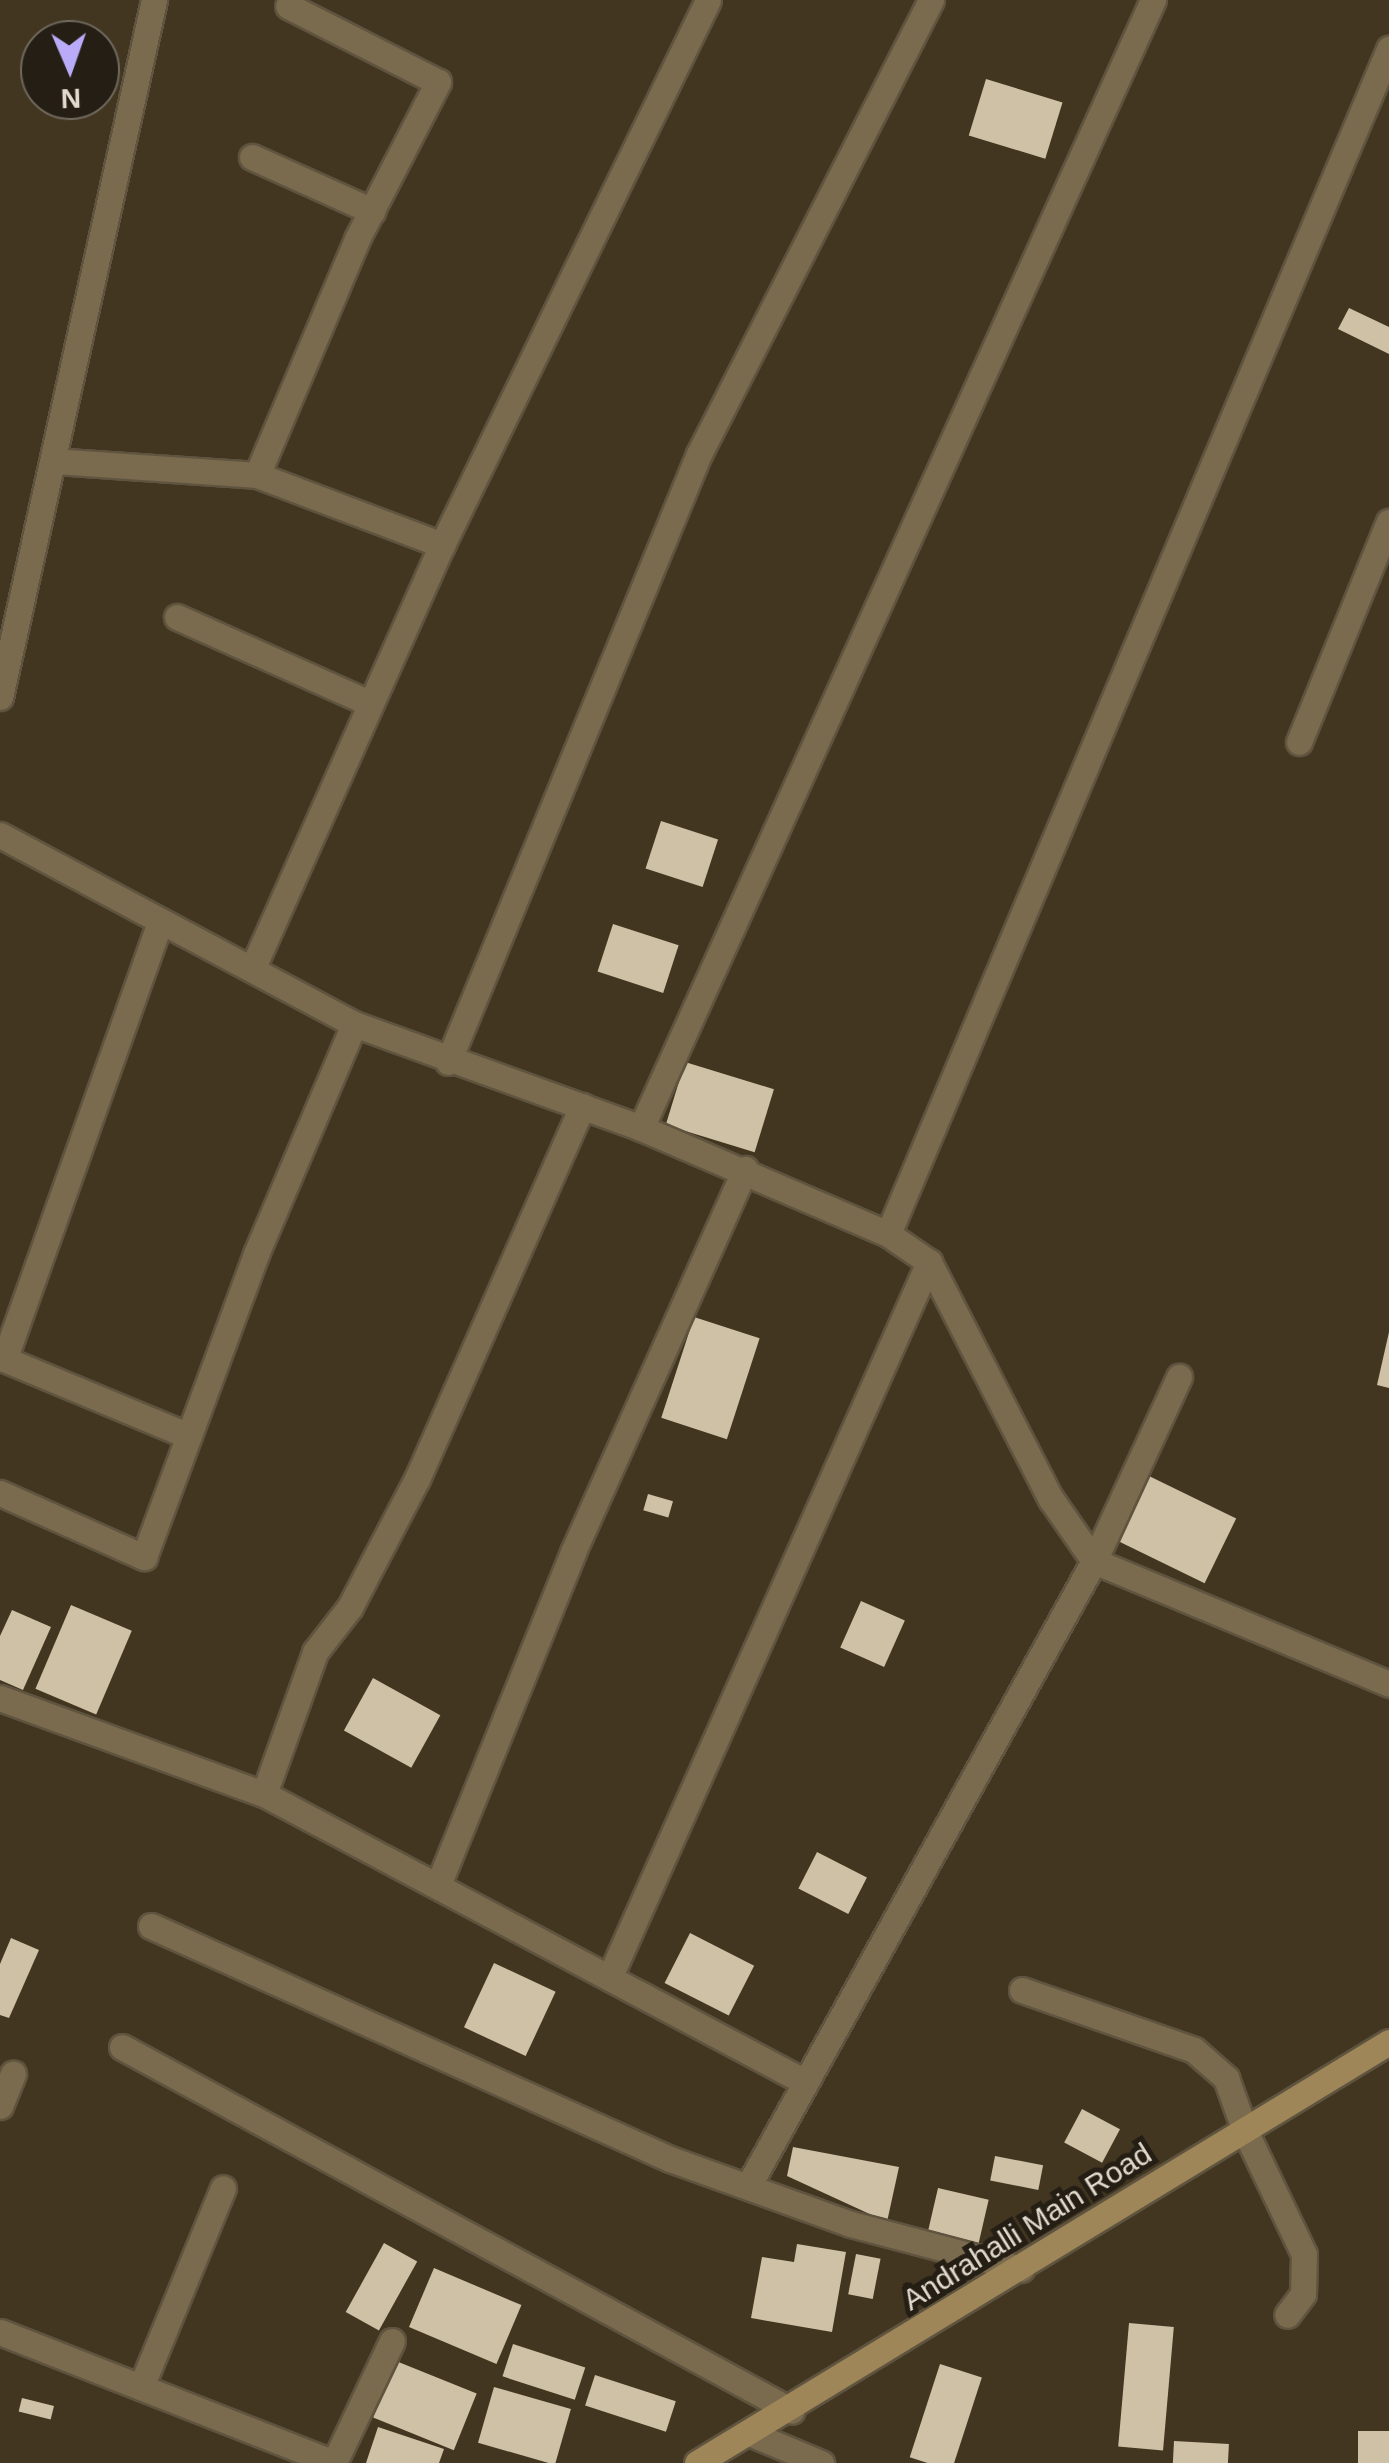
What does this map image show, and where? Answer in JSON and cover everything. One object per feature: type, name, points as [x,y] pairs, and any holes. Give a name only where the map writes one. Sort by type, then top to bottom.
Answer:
[{"type":"main road","name":"Andrahalli Main Road","points":[[697,2463],[754,2436],[1389,2042]]},
{"type":"street","points":[[0,697],[153,0]]},
{"type":"street","points":[[254,965],[442,545],[708,0]]},
{"type":"street","points":[[448,1062],[699,454],[930,0]]},
{"type":"street","points":[[640,1128],[1153,0]]},
{"type":"street","points":[[257,475],[372,211],[438,82],[288,6]]},
{"type":"street","points":[[888,1234],[1389,49]]},
{"type":"street","points":[[252,157],[372,211]]},
{"type":"street","points":[[53,461],[257,475],[442,545]]},
{"type":"street","points":[[1299,742],[1389,522]]},
{"type":"street","points":[[177,617],[369,702]]},
{"type":"street","points":[[0,835],[160,922],[254,965],[354,1024],[745,1169],[888,1234],[929,1262],[1051,1498],[1094,1561],[1389,1684]]},
{"type":"street","points":[[160,922],[4,1359],[189,1436]]},
{"type":"street","points":[[0,1492],[144,1557],[354,1024]]},
{"type":"street","points":[[264,1794],[315,1652],[350,1607],[416,1479],[582,1106]]},
{"type":"street","points":[[438,1884],[573,1552],[745,1169]]},
{"type":"street","points":[[611,1974],[929,1262]]},
{"type":"street","points":[[750,2182],[1094,1561],[1179,1377]]},
{"type":"street","points":[[0,1698],[264,1794],[611,1974],[803,2081]]},
{"type":"street","points":[[151,1926],[497,2086],[851,2224],[1021,2269]]},
{"type":"street","points":[[1022,1990],[1194,2050],[1226,2078],[1244,2131],[1304,2254],[1303,2294],[1287,2315]]},
{"type":"street","points":[[122,2047],[792,2412]]},
{"type":"street","points":[[0,2106],[12,2074]]},
{"type":"street","points":[[141,2387],[223,2188]]},
{"type":"street","points":[[0,2332],[335,2463],[392,2341]]},
{"type":"street","points":[[754,2436],[821,2463]]},
{"type":"building","points":[[986,79],[1063,102],[1045,159],[969,135]]},
{"type":"building","points":[[1349,308],[1389,327],[1389,354],[1338,329]]},
{"type":"building","points":[[661,821],[718,840],[703,887],[646,869]]},
{"type":"building","points":[[613,924],[679,945],[663,993],[598,972]]},
{"type":"building","points":[[685,1062],[774,1089],[755,1152],[666,1125]]},
{"type":"building","points":[[694,1317],[760,1338],[727,1439],[661,1418]]},
{"type":"building","points":[[1389,1332],[1389,1388],[1377,1385]]},
{"type":"building","points":[[1149,1476],[1236,1519],[1205,1583],[1117,1541]]},
{"type":"building","points":[[648,1494],[673,1501],[668,1518],[643,1510]]},
{"type":"building","points":[[861,1601],[905,1621],[884,1667],[840,1648]]},
{"type":"building","points":[[71,1605],[132,1631],[96,1715],[35,1689]]},
{"type":"building","points":[[12,1610],[51,1627],[23,1690],[0,1680],[0,1636]]},
{"type":"building","points":[[373,1678],[440,1715],[411,1768],[344,1730]]},
{"type":"building","points":[[817,1852],[867,1877],[848,1914],[798,1889]]},
{"type":"building","points":[[690,1933],[754,1966],[729,2016],[665,1983]]},
{"type":"building","points":[[11,1938],[39,1950],[9,2018],[0,2015],[0,1964]]},
{"type":"building","points":[[494,1963],[556,1992],[526,2056],[464,2027]]},
{"type":"building","points":[[1082,2109],[1120,2129],[1102,2163],[1064,2143]]},
{"type":"building","points":[[793,2147],[899,2167],[887,2222],[787,2176]]},
{"type":"building","points":[[995,2156],[1043,2165],[1038,2190],[990,2181]]},
{"type":"building","points":[[938,2188],[989,2200],[978,2247],[927,2236]]},
{"type":"building","points":[[384,2243],[417,2261],[379,2331],[346,2312]]},
{"type":"building","points":[[797,2244],[846,2252],[832,2332],[751,2318],[762,2257],[794,2262]]},
{"type":"building","points":[[856,2254],[881,2259],[873,2299],[848,2294]]},
{"type":"building","points":[[434,2268],[521,2305],[496,2364],[409,2327]]},
{"type":"building","points":[[1129,2323],[1174,2327],[1163,2450],[1118,2447]]},
{"type":"building","points":[[513,2344],[585,2367],[575,2400],[502,2376]]},
{"type":"building","points":[[396,2361],[477,2394],[454,2450],[373,2418]]},
{"type":"building","points":[[940,2364],[982,2378],[954,2463],[928,2463],[910,2457]]},
{"type":"building","points":[[595,2375],[676,2401],[666,2432],[585,2405]]},
{"type":"building","points":[[494,2387],[571,2409],[555,2463],[478,2443]]},
{"type":"building","points":[[22,2398],[54,2406],[51,2420],[19,2412]]},
{"type":"building","points":[[378,2427],[444,2449],[439,2463],[366,2463]]},
{"type":"building","points":[[1358,2431],[1389,2431],[1389,2463],[1358,2463]]},
{"type":"building","points":[[1174,2441],[1229,2444],[1228,2463],[1173,2463]]}]
